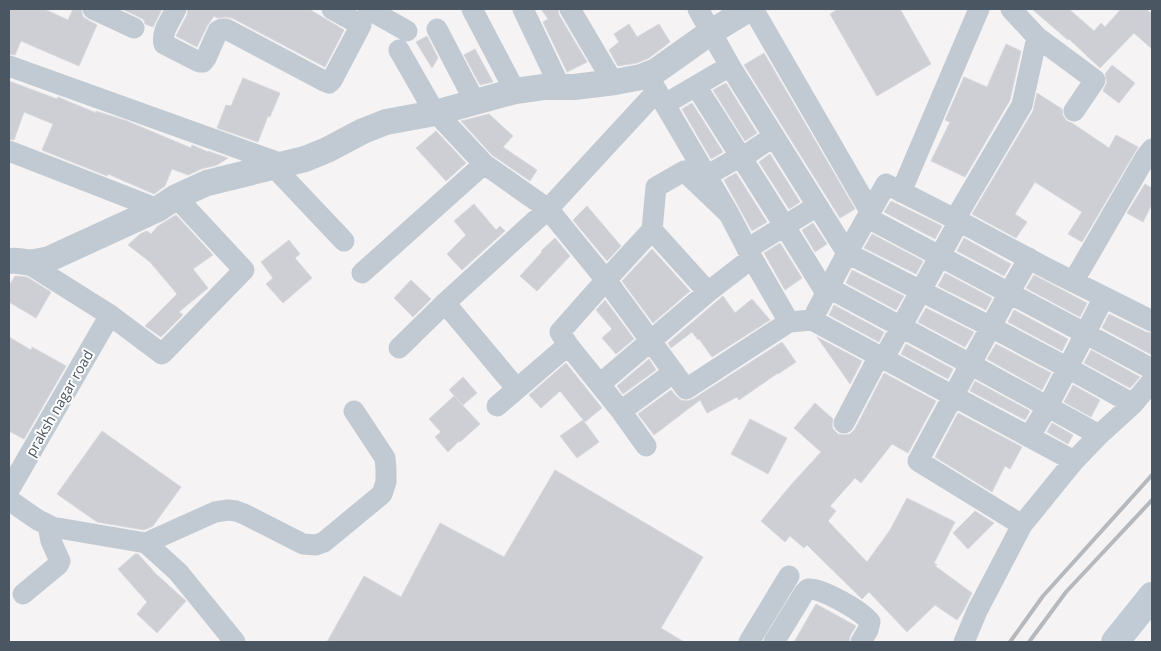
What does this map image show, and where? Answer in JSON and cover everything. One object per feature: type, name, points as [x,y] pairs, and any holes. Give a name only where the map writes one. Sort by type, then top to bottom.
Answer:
[{"type":"main road","points":[[1114,642],[1152,596]]},
{"type":"street","points":[[93,9],[134,28]]},
{"type":"street","points":[[176,9],[162,38],[164,44],[199,62],[203,62],[206,58],[218,31],[226,29],[329,83],[367,14]]},
{"type":"street","points":[[332,9],[367,14],[403,40],[435,113],[484,164],[548,209],[606,280],[686,389],[789,322],[812,320],[1074,461]]},
{"type":"street","points":[[472,9],[515,91]]},
{"type":"street","points":[[522,9],[560,87]]},
{"type":"street","points":[[570,9],[612,82]]},
{"type":"street","points":[[698,9],[730,66],[848,253],[991,327],[1133,404]]},
{"type":"street","points":[[789,322],[657,90],[656,71],[711,32],[751,9],[870,215],[940,256],[1152,370]]},
{"type":"street","points":[[901,192],[979,9]]},
{"type":"street","points":[[1011,9],[1037,37],[1095,80],[1074,111]]},
{"type":"street","points":[[438,29],[475,102]]},
{"type":"street","points":[[844,423],[901,327],[940,256],[957,220],[1022,105],[1037,37]]},
{"type":"street","points":[[9,66],[277,165],[344,241]]},
{"type":"street","points":[[14,260],[40,262],[49,259],[207,183],[304,159],[386,122],[435,113],[515,91],[612,82],[657,90],[696,86],[730,66]]},
{"type":"street","points":[[696,86],[828,291],[901,327],[1099,435]]},
{"type":"street","points":[[399,348],[445,303],[548,209],[657,90]]},
{"type":"street","points":[[706,176],[741,156],[742,158],[774,136]]},
{"type":"street","points":[[1073,282],[1152,149]]},
{"type":"street","points":[[9,151],[167,203],[244,270],[162,354],[110,315],[14,260]]},
{"type":"street","points":[[362,273],[484,164]]},
{"type":"street","points":[[646,446],[560,332],[652,230],[656,187],[684,171],[729,214]]},
{"type":"street","points":[[812,320],[886,184],[1073,282],[1152,321]]},
{"type":"street","points":[[600,384],[784,225],[817,206]]},
{"type":"street","points":[[652,230],[708,292]]},
{"type":"street","points":[[1022,525],[918,462],[1029,258]]},
{"type":"street","points":[[1029,437],[1048,406],[1104,297]]},
{"type":"street","points":[[445,303],[517,389]]},
{"type":"street","name":"praksh nagar road","points":[[9,490],[110,315]]},
{"type":"street","points":[[498,406],[568,345]]},
{"type":"street","points":[[621,411],[674,372]]},
{"type":"street","points":[[964,642],[977,611],[1022,525],[1074,461],[1133,404],[1152,381]]},
{"type":"street","points":[[146,543],[216,512],[228,510],[244,514],[304,544],[316,545],[324,542],[382,494],[386,482],[385,458],[354,411]]},
{"type":"street","points":[[9,500],[48,525],[72,531],[146,543],[178,572],[235,642]]},
{"type":"street","points":[[24,594],[58,565],[60,561],[51,541],[48,525]]},
{"type":"street","points":[[749,642],[789,576]]},
{"type":"street","points":[[774,642],[804,593],[812,588],[842,602],[870,620],[868,630],[861,642]]},
{"type":"building","points":[[9,9],[44,9],[68,20],[73,9],[81,9],[83,17],[97,25],[79,66],[21,41],[15,55],[9,54]]},
{"type":"building","points":[[122,9],[162,9],[153,27],[145,24],[144,20],[139,17]]},
{"type":"building","points":[[188,9],[309,9],[344,30],[325,67],[232,18],[226,17],[217,18],[214,16],[197,47],[176,36],[187,15]]},
{"type":"building","points":[[541,9],[558,9],[559,15],[587,62],[567,72],[543,22],[548,19]]},
{"type":"building","points":[[838,9],[900,9],[931,64],[877,96],[830,14]]},
{"type":"building","points":[[1032,9],[1069,9],[1094,31],[1101,23],[1105,27],[1121,9],[1146,9],[1152,14],[1152,49],[1134,33],[1100,68],[1069,39]]},
{"type":"building","points":[[629,24],[637,37],[659,24],[670,42],[649,58],[637,63],[618,66],[609,50],[619,42],[614,34]]},
{"type":"building","points":[[427,36],[438,58],[432,68],[416,42]]},
{"type":"building","points":[[1006,44],[1021,51],[1010,100],[965,177],[931,161],[950,122],[945,120],[964,77],[987,87]]},
{"type":"building","points":[[475,49],[493,82],[480,85],[464,55]]},
{"type":"building","points":[[764,53],[855,209],[840,218],[744,65]]},
{"type":"building","points":[[1112,65],[1135,83],[1119,103],[1103,91],[1107,82],[1105,74]]},
{"type":"building","points":[[243,78],[280,93],[270,117],[268,116],[258,142],[217,128],[226,105],[231,106]]},
{"type":"building","points":[[9,81],[57,99],[58,97],[96,113],[96,111],[127,121],[191,148],[192,145],[228,158],[217,165],[188,175],[172,169],[165,186],[154,194],[108,174],[107,176],[42,150],[53,124],[24,112],[14,140],[9,139]]},
{"type":"building","points":[[726,83],[757,133],[745,141],[713,90]]},
{"type":"building","points":[[1037,93],[1062,109],[1063,116],[1067,121],[1109,148],[1116,135],[1138,147],[1082,242],[1068,234],[1082,212],[1035,182],[1015,214],[1027,222],[1016,238],[972,214],[1033,111]]},
{"type":"building","points":[[692,103],[723,152],[711,159],[682,109]]},
{"type":"building","points":[[489,114],[513,136],[503,147],[537,170],[530,181],[492,155],[461,121]]},
{"type":"building","points":[[436,131],[466,163],[446,181],[416,148]]},
{"type":"building","points":[[770,154],[800,202],[789,209],[759,162]]},
{"type":"building","points":[[736,173],[767,222],[752,231],[724,180]]},
{"type":"building","points":[[1145,184],[1152,188],[1152,204],[1143,222],[1127,213]]},
{"type":"building","points":[[891,201],[942,226],[935,239],[884,212]]},
{"type":"building","points":[[474,204],[496,230],[500,226],[505,231],[462,270],[447,254],[466,235],[454,221]]},
{"type":"building","points":[[587,206],[621,246],[607,261],[573,220]]},
{"type":"building","points":[[176,215],[213,255],[193,269],[208,288],[179,312],[183,315],[161,337],[145,326],[177,294],[150,262],[128,245],[140,234],[147,231],[151,234],[158,226]]},
{"type":"building","points":[[813,223],[827,244],[815,252],[802,230]]},
{"type":"building","points":[[872,234],[923,261],[916,274],[864,248]]},
{"type":"building","points":[[555,238],[570,256],[537,291],[520,276]]},
{"type":"building","points":[[964,238],[1011,264],[1004,276],[957,251]]},
{"type":"building","points":[[289,240],[300,254],[295,258],[312,278],[283,303],[266,284],[273,278],[261,262]]},
{"type":"building","points":[[780,243],[802,278],[785,290],[764,253]]},
{"type":"building","points":[[652,249],[690,291],[653,323],[622,281]]},
{"type":"building","points":[[852,270],[904,296],[896,310],[846,283]]},
{"type":"building","points":[[945,273],[992,298],[986,310],[938,286]]},
{"type":"building","points":[[1034,275],[1087,303],[1080,317],[1026,288]]},
{"type":"building","points":[[15,276],[27,277],[51,292],[36,318],[9,302],[9,286]]},
{"type":"building","points":[[411,280],[431,299],[413,317],[394,298]]},
{"type":"building","points":[[723,296],[735,313],[752,299],[770,320],[712,357],[692,332],[671,348],[668,343]]},
{"type":"building","points":[[605,300],[634,339],[616,354],[602,338],[612,329],[596,310]]},
{"type":"building","points":[[834,305],[884,332],[879,342],[829,315]]},
{"type":"building","points":[[926,308],[974,332],[965,347],[918,322]]},
{"type":"building","points":[[1014,310],[1068,339],[1062,351],[1008,322]]},
{"type":"building","points":[[1109,314],[1146,332],[1152,333],[1152,355],[1102,328]]},
{"type":"building","points":[[9,337],[31,350],[32,347],[66,366],[24,439],[9,431]]},
{"type":"building","points":[[817,337],[862,361],[850,384]]},
{"type":"building","points":[[782,342],[796,362],[739,400],[737,397],[707,413],[700,400],[654,435],[638,414],[671,390],[681,400],[693,399]]},
{"type":"building","points":[[906,344],[953,369],[948,379],[901,354]]},
{"type":"building","points":[[996,344],[1051,373],[1042,390],[987,359]]},
{"type":"building","points":[[1091,350],[1140,377],[1130,388],[1084,363]]},
{"type":"building","points":[[649,359],[656,370],[623,394],[617,386]]},
{"type":"building","points":[[566,363],[602,408],[585,422],[560,391],[541,408],[529,395]]},
{"type":"building","points":[[884,373],[936,401],[908,453],[892,444],[861,483],[855,478],[830,506],[836,511],[828,521],[867,562],[890,530],[907,498],[955,522],[934,563],[937,565],[935,566],[972,593],[957,620],[935,605],[907,632],[869,592],[862,599],[807,545],[804,548],[790,536],[785,542],[761,521],[821,452],[794,428],[815,403],[833,419],[833,429],[838,434],[850,434],[855,429]]},
{"type":"building","points":[[463,377],[477,393],[463,405],[449,390]]},
{"type":"building","points":[[975,381],[1030,411],[1025,420],[970,391]]},
{"type":"building","points":[[1073,385],[1100,400],[1091,417],[1064,402]]},
{"type":"building","points":[[454,396],[480,424],[448,452],[435,437],[441,432],[429,419]]},
{"type":"building","points":[[958,413],[1022,447],[1010,469],[1005,466],[992,492],[935,457]]},
{"type":"building","points":[[750,419],[787,438],[768,474],[731,454]]},
{"type":"building","points":[[583,420],[599,442],[577,458],[560,436]]},
{"type":"building","points":[[1052,423],[1073,435],[1068,444],[1047,432]]},
{"type":"building","points":[[102,431],[181,487],[153,526],[144,530],[97,522],[57,494]]},
{"type":"building","points":[[555,470],[703,557],[661,628],[684,642],[327,642],[364,576],[401,597],[440,523],[504,557]]},
{"type":"building","points":[[975,511],[994,523],[968,549],[953,533]]},
{"type":"building","points":[[135,554],[138,554],[156,574],[186,601],[157,633],[137,614],[147,602],[118,569]]},
{"type":"building","points":[[816,604],[856,626],[849,642],[794,642]]},
{"type":"railway","points":[[1010,642],[1043,596],[1152,475]]},
{"type":"railway","points":[[1029,642],[1066,592],[1152,500]]}]
